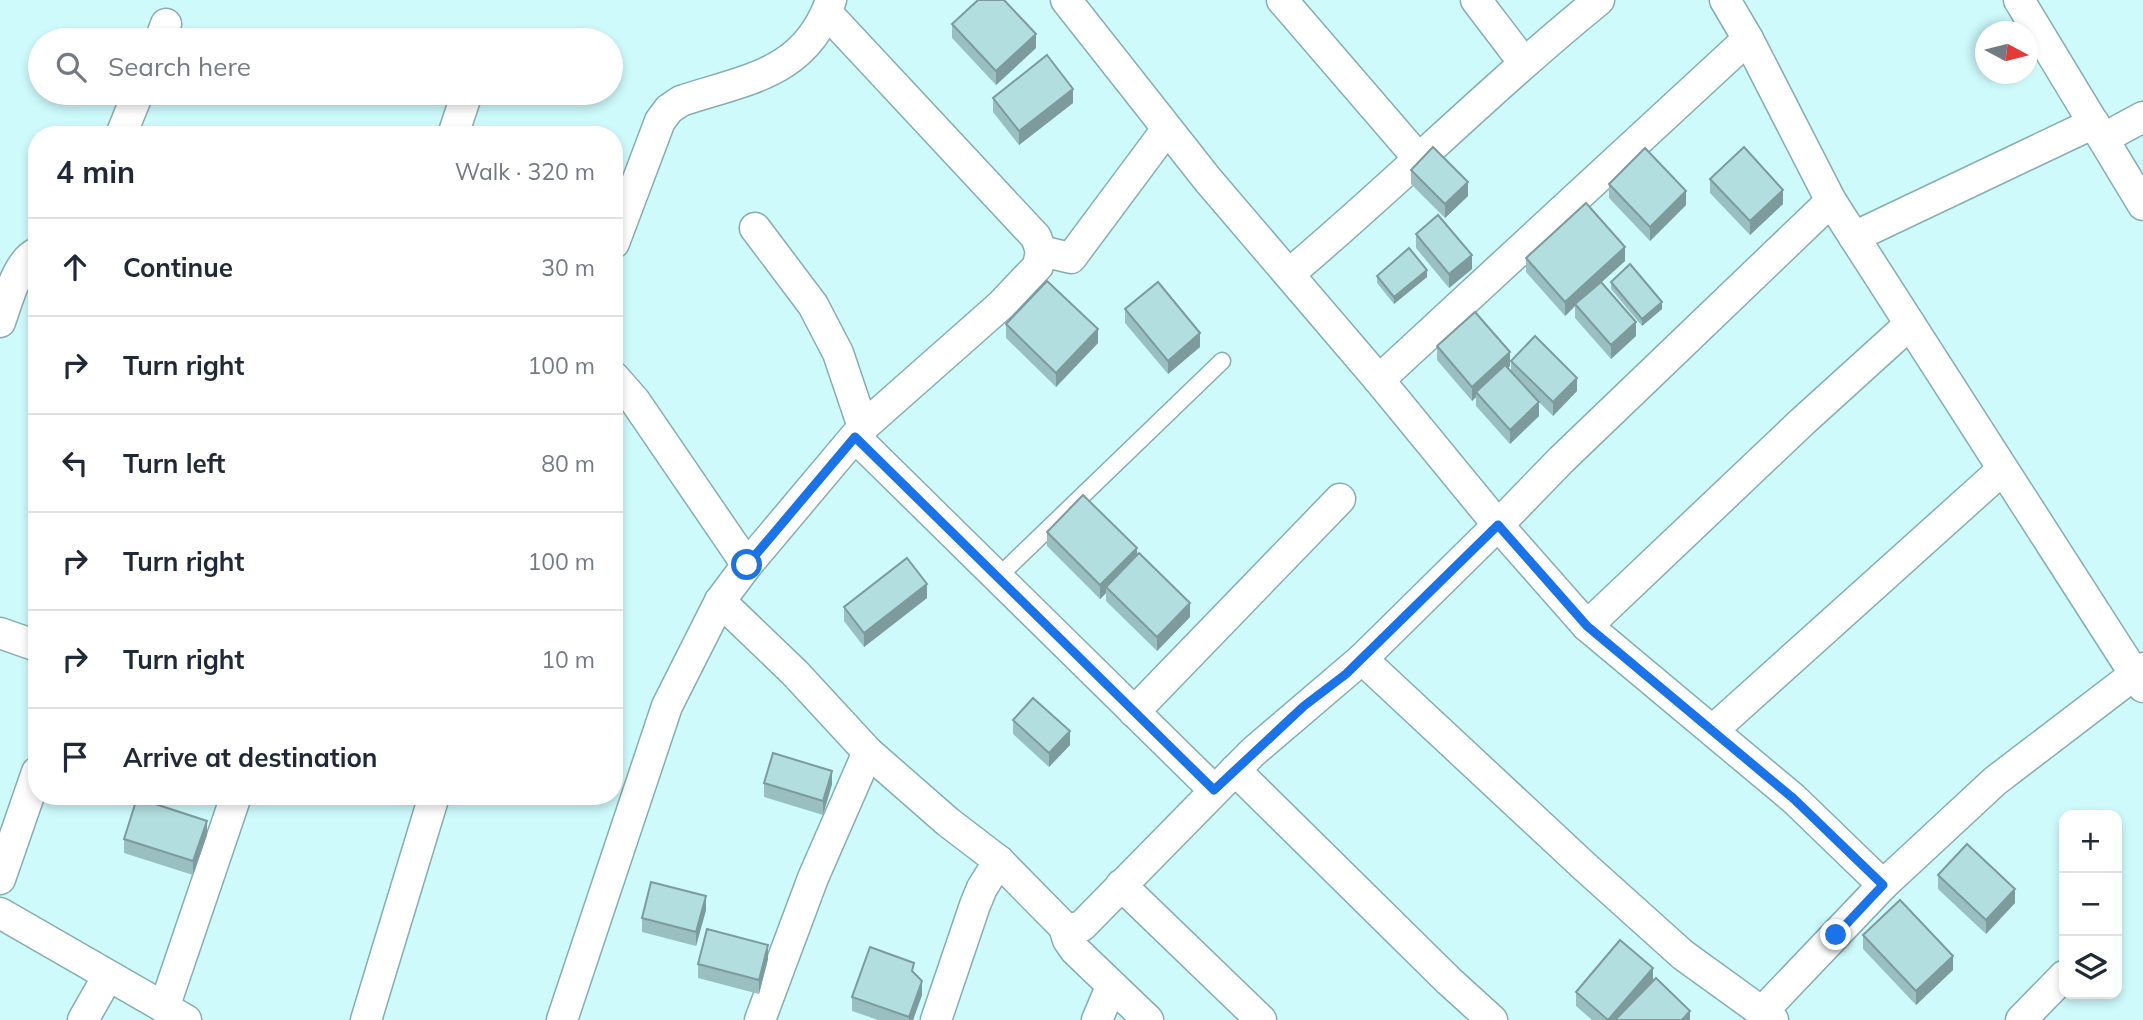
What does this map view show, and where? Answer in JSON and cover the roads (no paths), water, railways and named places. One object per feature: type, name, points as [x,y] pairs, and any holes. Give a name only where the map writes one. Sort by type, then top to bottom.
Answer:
[{"type":"street","points":[[1066,0],[1208,180],[1379,380],[1498,525],[1587,626],[1794,799],[1883,885]]},
{"type":"street","points":[[1282,0],[1419,159]]},
{"type":"street","points":[[1476,0],[1524,63]]},
{"type":"street","points":[[1289,274],[1348,224],[1524,63],[1599,0]]},
{"type":"street","points":[[1362,659],[1683,955],[1768,1016],[1883,885],[1995,781],[2140,676],[2002,470],[1830,201],[1748,39],[1725,0]]},
{"type":"street","points":[[2019,0],[2143,205]]},
{"type":"street","points":[[562,1020],[667,706],[720,601],[859,432],[1001,305],[1038,266],[1041,251],[1036,237],[829,6],[804,48],[778,69],[681,101],[668,108],[660,121],[623,219]]},
{"type":"street","points":[[1379,380],[1748,39]]},
{"type":"street","points":[[125,126],[133,105]]},
{"type":"street","points":[[456,126],[463,105]]},
{"type":"street","points":[[1854,237],[2099,131],[2143,117]]},
{"type":"street","points":[[1041,251],[1071,258],[1167,128]]},
{"type":"street","points":[[1064,927],[1082,926],[1224,780],[1304,706],[1362,659],[1561,460],[1830,201]]},
{"type":"street","points":[[755,228],[813,304],[838,353],[859,432],[998,577],[1134,712],[1224,780],[1492,1020]]},
{"type":"street","points":[[0,322],[19,271],[28,257]]},
{"type":"street","points":[[1587,626],[1802,422],[1910,324]]},
{"type":"street","points":[[623,387],[747,565]]},
{"type":"street","points":[[1713,730],[2002,470]]},
{"type":"street","points":[[1134,712],[1340,499]]},
{"type":"street","points":[[720,601],[795,673],[868,752],[948,822],[999,861],[1064,927],[1075,950],[1148,1020]]},
{"type":"street","points":[[0,633],[28,643]]},
{"type":"street","points":[[760,1020],[813,878],[868,752]]},
{"type":"street","points":[[0,879],[28,798]]},
{"type":"street","points":[[0,913],[175,1014],[233,805]]},
{"type":"street","points":[[366,1020],[431,805]]},
{"type":"street","points":[[936,1020],[979,896],[999,861]]},
{"type":"street","points":[[1121,885],[1261,1020]]},
{"type":"street","points":[[83,1020],[108,976]]},
{"type":"street","points":[[2021,1020],[2059,981]]},
{"type":"street","points":[[1097,1020],[1111,987]]},
{"type":"lane","points":[[998,577],[1222,360]]}]
